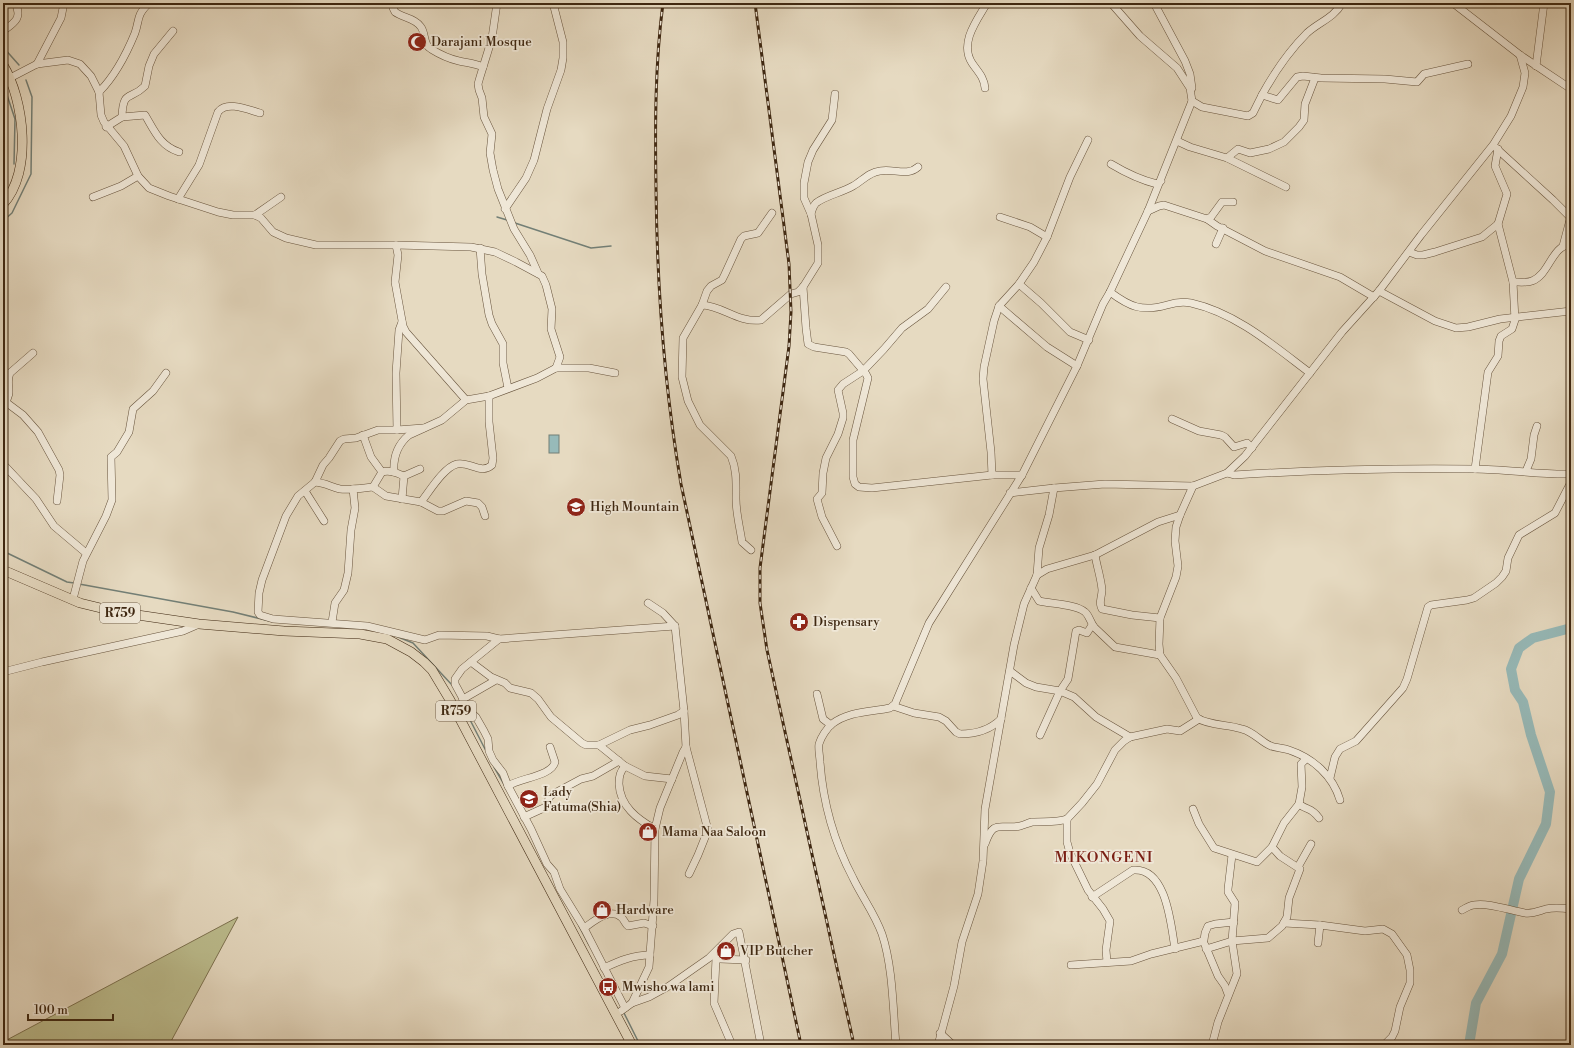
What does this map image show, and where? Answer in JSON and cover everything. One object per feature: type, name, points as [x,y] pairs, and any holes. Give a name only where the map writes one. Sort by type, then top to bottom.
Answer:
[{"type":"main road","points":[[3,65],[17,96],[21,120],[21,158],[18,174],[13,189],[3,204]]},
{"type":"main road","name":"R759","points":[[3,570],[80,603],[117,612],[199,624],[284,631],[371,635],[399,644],[424,662],[440,682],[632,1045]]},
{"type":"street","points":[[3,31],[13,24],[17,18],[18,12],[15,3]]},
{"type":"street","points":[[37,64],[61,18],[64,3]]},
{"type":"street","points":[[99,92],[114,76],[134,33],[139,15],[149,3]]},
{"type":"street","points":[[395,3],[393,8],[398,15],[415,21],[420,26],[423,30],[426,44],[430,49],[459,61],[475,63],[483,67]]},
{"type":"street","points":[[497,3],[492,38],[478,84],[482,98],[484,117],[492,134],[490,153],[493,170],[505,209],[538,273],[544,280],[552,310],[550,329],[560,357],[556,368]]},
{"type":"street","points":[[505,209],[530,168],[538,147],[547,109],[561,70],[563,42],[553,3]]},
{"type":"street","points":[[985,88],[982,77],[972,64],[968,53],[970,34],[987,3]]},
{"type":"street","points":[[1111,3],[1140,36],[1177,68],[1190,88],[1192,98],[1202,107],[1248,116],[1253,113],[1271,79],[1290,52],[1313,28],[1335,13],[1342,3]]},
{"type":"street","points":[[893,706],[929,623],[1022,475],[1077,366],[1103,304],[1148,211],[1177,141],[1192,98],[1190,74],[1154,3]]},
{"type":"street","points":[[1453,3],[1520,55],[1571,89]]},
{"type":"street","points":[[1536,66],[1544,3]]},
{"type":"street","points":[[122,117],[122,106],[125,98],[145,86],[149,66],[154,54],[173,31]]},
{"type":"street","points":[[1010,493],[1105,484],[1193,486],[1227,473],[1252,448],[1342,332],[1380,291],[1421,235],[1495,147],[1511,116],[1523,87],[1525,73],[1520,55]]},
{"type":"street","points":[[10,78],[37,64],[64,60],[80,64],[91,76],[99,92],[101,115],[106,126],[124,146],[138,176],[150,188],[178,199],[218,212],[233,215],[255,215],[260,218],[273,232],[301,242],[324,246],[396,245],[480,248],[504,255],[538,273]]},
{"type":"street","points":[[1262,95],[1278,100],[1297,77],[1303,76],[1315,78],[1385,79],[1417,82],[1426,74],[1468,64]]},
{"type":"street","points":[[1227,158],[1238,149],[1250,153],[1269,149],[1284,142],[1304,120],[1305,104],[1315,78]]},
{"type":"street","points":[[702,305],[710,306],[739,318],[762,320],[791,294],[798,292],[803,287],[818,263],[818,245],[811,214],[804,198],[806,171],[813,150],[832,120],[835,94]]},
{"type":"street","points":[[178,199],[199,165],[221,108],[233,107],[260,113]]},
{"type":"street","points":[[106,126],[122,117],[145,115],[161,141],[173,150],[179,152]]},
{"type":"street","points":[[992,475],[984,386],[984,367],[994,321],[999,306],[1019,284],[1034,262],[1088,140]]},
{"type":"street","points":[[1177,141],[1190,147],[1227,158],[1286,186]]},
{"type":"street","points":[[1495,147],[1571,217],[1563,246],[1537,278],[1532,281],[1513,282]]},
{"type":"street","points":[[1475,469],[1488,372],[1498,356],[1499,341],[1501,336],[1514,327],[1515,317],[1513,282],[1498,224],[1507,194],[1496,166],[1495,147]]},
{"type":"street","points":[[1111,164],[1128,174],[1151,182],[1157,184],[1161,181]]},
{"type":"street","points":[[811,214],[814,206],[822,200],[853,187],[875,172],[889,170],[908,173],[914,171],[918,167]]},
{"type":"street","points":[[94,197],[121,186],[138,176]]},
{"type":"street","points":[[255,215],[281,197]]},
{"type":"street","points":[[1207,219],[1211,217],[1222,202],[1233,202]]},
{"type":"street","points":[[1148,211],[1164,205],[1207,219],[1265,251],[1340,277],[1374,297]]},
{"type":"street","points":[[751,550],[742,542],[736,499],[737,485],[733,460],[700,425],[688,401],[682,377],[683,338],[702,305],[709,288],[722,280],[742,237],[758,233],[772,213]]},
{"type":"street","points":[[1000,217],[1030,227],[1046,237]]},
{"type":"street","points":[[1409,252],[1417,255],[1428,254],[1482,237],[1498,224]]},
{"type":"street","points":[[1216,244],[1223,228]]},
{"type":"street","points":[[1563,246],[1571,244]]},
{"type":"street","points":[[396,245],[398,255],[396,282],[402,322],[406,332],[466,400]]},
{"type":"street","points":[[480,248],[481,269],[489,315],[492,324],[503,344],[503,363],[508,388]]},
{"type":"street","points":[[1019,284],[1070,332],[1089,340]]},
{"type":"street","points":[[803,287],[808,344],[814,347],[846,352],[853,357],[866,374],[867,381],[853,440],[853,477],[855,484],[859,487],[872,488],[992,475],[1022,475]]},
{"type":"street","points":[[837,546],[822,517],[816,499],[822,493],[823,473],[826,458],[838,434],[843,418],[838,390],[843,384],[863,371],[902,328],[928,309],[946,287]]},
{"type":"street","points":[[1380,291],[1435,321],[1456,328],[1500,319],[1571,311]]},
{"type":"street","points":[[1110,292],[1126,304],[1137,308],[1154,307],[1179,302],[1195,304],[1224,315],[1265,340],[1310,372]]},
{"type":"street","points":[[999,306],[1047,347],[1077,366]]},
{"type":"street","points":[[397,430],[396,373],[399,330],[402,322]]},
{"type":"street","points":[[33,354],[10,373],[8,378],[10,393],[4,402],[23,415],[38,432],[59,470],[60,475],[56,501]]},
{"type":"street","points":[[394,472],[393,459],[404,439],[409,435],[446,417],[466,400],[489,396],[536,378],[556,368],[590,368],[615,373]]},
{"type":"street","points":[[73,599],[82,561],[106,516],[112,500],[110,458],[120,448],[129,432],[133,409],[153,391],[166,373]]},
{"type":"street","points":[[421,502],[441,477],[453,466],[461,464],[482,469],[492,465],[493,458],[489,422],[489,396]]},
{"type":"street","points":[[1172,419],[1199,431],[1221,435],[1225,437],[1234,447],[1247,443],[1252,448]]},
{"type":"street","points":[[1526,472],[1531,459],[1534,435],[1537,426]]},
{"type":"street","points":[[423,428],[378,430],[340,441],[323,465],[315,482],[298,496],[281,528],[262,580],[259,593],[258,612],[260,615],[273,619],[332,622],[367,626],[425,640],[439,635],[487,636],[499,640],[675,626]]},
{"type":"street","points":[[363,435],[371,457],[382,472]]},
{"type":"street","points":[[3,464],[36,499],[54,526],[86,553]]},
{"type":"street","points":[[382,472],[394,472],[404,476],[420,469]]},
{"type":"street","points":[[1227,473],[1234,475],[1352,470],[1475,469],[1545,474],[1571,474]]},
{"type":"street","points":[[373,486],[382,472]]},
{"type":"street","points":[[402,499],[404,476]]},
{"type":"street","points":[[315,482],[328,484],[342,489],[373,486],[386,496],[421,502],[438,511],[443,511],[466,501],[478,503],[482,507],[485,516]]},
{"type":"street","points":[[1330,778],[1335,757],[1340,749],[1356,741],[1402,688],[1407,679],[1428,607],[1431,605],[1458,603],[1474,598],[1496,583],[1506,571],[1508,558],[1519,535],[1555,513],[1571,482]]},
{"type":"street","points":[[1193,486],[1180,515],[1175,534],[1178,560],[1176,578],[1160,618],[1160,655],[1176,678],[1192,711],[1199,719],[1224,726],[1240,728],[1252,733],[1270,746],[1294,752],[1306,758],[1320,767],[1330,778],[1335,785],[1340,800]]},
{"type":"street","points":[[938,1045],[940,1033],[954,986],[962,942],[978,894],[982,873],[985,808],[1014,645],[1024,604],[1036,575],[1039,548],[1049,515],[1054,488]]},
{"type":"street","points":[[332,622],[335,603],[344,590],[348,573],[351,530],[355,508],[353,489]]},
{"type":"street","points":[[305,491],[324,521]]},
{"type":"street","points":[[1036,575],[1052,567],[1095,555],[1158,522],[1180,515]]},
{"type":"street","points":[[1095,555],[1101,581],[1102,594],[1100,606],[1102,609],[1132,615],[1160,618]]},
{"type":"street","points":[[1031,588],[1039,601],[1052,602],[1082,610],[1089,617],[1092,625],[1107,639],[1109,644],[1115,647],[1160,655]]},
{"type":"street","points":[[648,603],[662,613],[675,626],[684,710],[686,747],[708,830],[689,874]]},
{"type":"street","points":[[3,672],[183,631],[199,624]]},
{"type":"street","points":[[1040,734],[1060,691],[1066,683],[1070,671],[1076,631],[1079,630],[1087,633],[1092,625]]},
{"type":"street","points":[[399,644],[402,634]]},
{"type":"street","points":[[499,640],[462,669],[455,679],[455,684],[466,706],[476,717],[484,731],[488,739],[490,753],[503,773],[547,864],[554,872],[560,889],[584,928],[625,1008]]},
{"type":"street","points":[[471,662],[484,673],[503,682],[513,690],[531,693],[538,699],[551,717],[571,735],[586,745],[599,745],[630,730],[678,715],[684,710]]},
{"type":"street","points":[[1010,671],[1026,683],[1042,688],[1060,691],[1074,697],[1096,717],[1130,737]]},
{"type":"street","points":[[463,699],[496,680]]},
{"type":"street","points":[[817,694],[823,719],[831,725]]},
{"type":"street","points":[[896,1045],[888,963],[882,934],[868,904],[852,878],[825,803],[819,744],[825,732],[831,725],[851,714],[893,706],[914,713],[939,717],[946,721],[960,734],[988,729],[1001,719]]},
{"type":"street","points":[[983,850],[988,836],[996,827],[1021,826],[1034,822],[1067,819],[1082,803],[1096,784],[1115,750],[1130,737],[1167,728],[1180,731],[1199,719]]},
{"type":"street","points":[[599,745],[625,766],[645,776],[672,779]]},
{"type":"street","points":[[508,786],[553,767],[555,762],[550,747]]},
{"type":"street","points":[[632,1003],[649,968],[653,926],[655,829],[660,808],[686,747]]},
{"type":"street","points":[[1193,809],[1199,824],[1214,848],[1257,862],[1272,847],[1284,823],[1298,804],[1302,787],[1301,764],[1306,758]]},
{"type":"street","points":[[524,817],[548,806],[549,797],[581,779],[593,776],[619,761]]},
{"type":"street","points":[[625,766],[619,778],[620,789],[624,802],[636,816],[655,829]]},
{"type":"street","points":[[1298,804],[1313,810],[1319,818]]},
{"type":"street","points":[[1067,819],[1067,842],[1070,853],[1092,897],[1104,909],[1110,921],[1107,945],[1107,962]]},
{"type":"street","points":[[1298,867],[1311,844]]},
{"type":"street","points":[[1206,949],[1232,941],[1268,938],[1284,923],[1287,916],[1289,898],[1300,872],[1298,867],[1280,856],[1272,847]]},
{"type":"street","points":[[1212,1045],[1218,1022],[1236,974],[1232,941],[1234,903],[1228,892],[1232,854]]},
{"type":"street","points":[[1092,897],[1133,870],[1140,870],[1149,875],[1157,881],[1164,893],[1175,949]]},
{"type":"street","points":[[1462,910],[1474,904],[1501,907],[1525,913],[1533,913],[1553,908],[1571,909]]},
{"type":"street","points":[[584,928],[606,915],[611,914],[619,915],[628,926],[644,923],[653,926]]},
{"type":"street","points":[[1228,994],[1206,949],[1204,933],[1208,926],[1234,922]]},
{"type":"street","points":[[1284,923],[1320,925],[1365,931],[1383,929],[1392,934],[1407,955],[1410,970],[1410,983],[1400,1008],[1395,1032],[1384,1045]]},
{"type":"street","points":[[1318,943],[1320,925]]},
{"type":"street","points":[[616,1014],[632,1003],[649,997],[669,986],[714,956],[733,934],[739,932],[746,960],[761,1045]]},
{"type":"street","points":[[1071,965],[1131,961],[1151,954],[1198,943],[1204,940]]},
{"type":"street","points":[[604,968],[626,958],[638,955],[650,955]]},
{"type":"street","points":[[714,956],[746,960]]},
{"type":"street","points":[[714,956],[714,1002],[732,1045]]},
{"type":"street","points":[[940,1033],[953,1045]]},
{"type":"green space","points":[[238,917],[169,1045],[3,1045],[3,1042]]},
{"type":"water","points":[[549,435],[559,435],[559,453],[549,453]]},
{"type":"waterway","points":[[3,47],[19,65]]},
{"type":"waterway","points":[[3,221],[12,213],[31,174],[32,97],[26,80]]},
{"type":"waterway","points":[[3,83],[15,119],[14,164]]},
{"type":"waterway","points":[[497,217],[507,220]]},
{"type":"waterway","points":[[515,223],[591,248],[611,246]]},
{"type":"waterway","points":[[3,551],[67,582],[74,583]]},
{"type":"waterway","points":[[79,584],[233,612],[274,622]]},
{"type":"waterway","points":[[1469,1045],[1476,1003],[1502,954],[1519,879],[1546,824],[1550,792],[1531,735],[1523,702],[1515,690],[1511,669],[1519,648],[1533,638],[1571,628]]},
{"type":"waterway","points":[[398,637],[413,643],[452,685]]},
{"type":"waterway","points":[[466,712],[486,751]]},
{"type":"waterway","points":[[494,767],[505,786]]},
{"type":"waterway","points":[[579,926],[589,945]]},
{"type":"waterway","points":[[624,1013],[640,1045]]},
{"type":"railway","points":[[663,3],[658,49],[656,95],[656,188],[662,336],[670,410],[681,484],[801,1045]]},
{"type":"railway","points":[[755,3],[789,264],[791,312],[789,346],[760,568],[760,603],[767,650],[854,1045]]},
{"type":"place","name":"Darajani Mosque","points":[[417,42]]},
{"type":"place","name":"High Mountain","points":[[576,507]]},
{"type":"place","name":"Dispensary","points":[[799,622]]},
{"type":"place","name":"Lady Fatuma(Shia)","points":[[529,799]]},
{"type":"place","name":"Mama Naa Saloon","points":[[648,832]]},
{"type":"place","name":"Hardware","points":[[602,910]]},
{"type":"place","name":"VIP Butcher","points":[[726,951]]},
{"type":"place","name":"Mwisho wa lami","points":[[608,987]]},
{"type":"district","name":"MIKONGENI","points":[[1104,857]]}]
